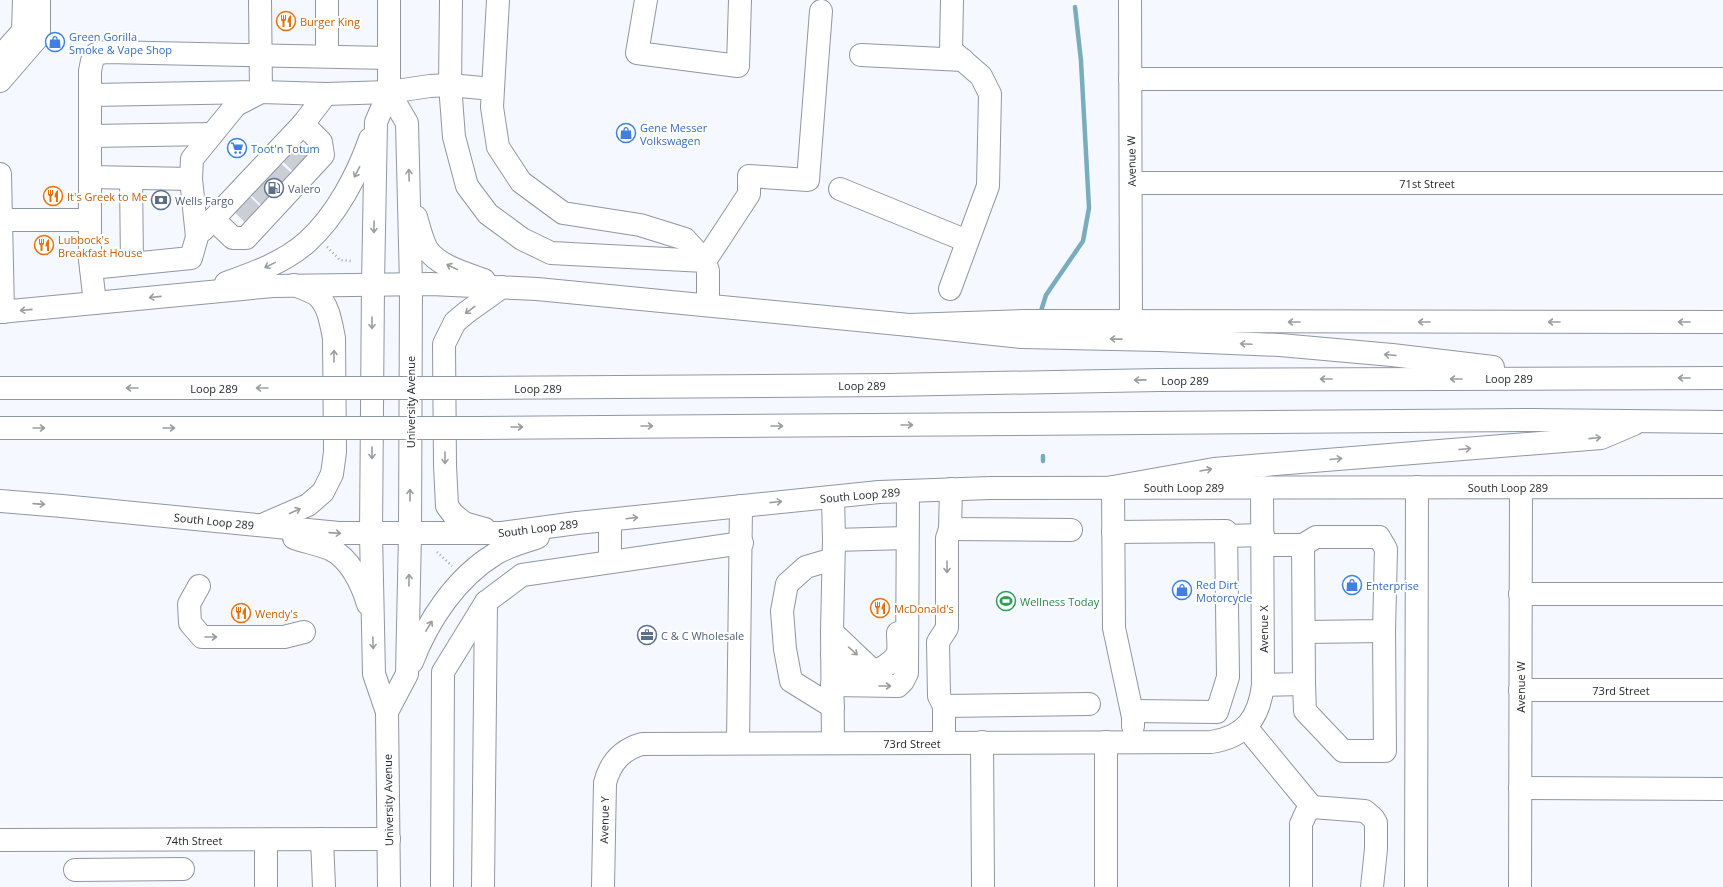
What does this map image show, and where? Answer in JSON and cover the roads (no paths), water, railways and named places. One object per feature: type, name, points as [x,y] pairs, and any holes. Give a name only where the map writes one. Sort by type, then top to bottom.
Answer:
[{"type":"main road","points":[[0,57],[23,31],[24,0]]},
{"type":"main road","points":[[0,81],[39,36],[39,0]]},
{"type":"main road","points":[[260,0],[259,27],[261,92]]},
{"type":"main road","points":[[259,27],[266,21],[265,0]]},
{"type":"main road","points":[[327,0],[327,56]]},
{"type":"main road","name":"University Avenue","points":[[389,0],[389,92],[376,122],[372,284],[371,534],[374,674],[387,712],[389,887]]},
{"type":"main road","points":[[451,0],[450,85],[454,137],[467,186],[488,214],[522,239],[551,253],[705,261]]},
{"type":"main road","points":[[498,0],[492,107],[498,146],[521,182],[563,213],[640,225],[685,239],[705,261],[708,271],[708,306]]},
{"type":"main road","points":[[646,0],[637,53],[738,66],[740,0]]},
{"type":"main road","points":[[950,289],[988,186],[990,94],[981,76],[951,50],[952,0]]},
{"type":"main road","name":"Avenue W","points":[[1130,0],[1131,321]]},
{"type":"main road","points":[[705,261],[749,194],[750,176],[808,180],[822,11]]},
{"type":"main road","points":[[95,303],[91,268],[90,71],[92,61],[96,54],[106,52],[389,58]]},
{"type":"main road","points":[[861,55],[963,60]]},
{"type":"main road","points":[[1130,79],[1723,78]]},
{"type":"main road","points":[[91,95],[261,92],[326,94],[389,92],[430,86],[450,85],[492,89]]},
{"type":"main road","points":[[91,268],[191,258],[197,236],[192,179],[192,159],[236,105],[261,92]]},
{"type":"main road","name":"University Avenue","points":[[387,712],[407,674],[410,534],[411,284],[407,123],[389,92]]},
{"type":"main road","points":[[197,236],[213,219],[247,210],[279,176],[295,158],[303,124],[326,94]]},
{"type":"main road","points":[[194,294],[249,275],[281,259],[307,242],[330,215],[348,188],[364,158],[376,122]]},
{"type":"main road","points":[[213,219],[233,238],[246,238],[247,210],[295,158],[323,155],[321,142],[303,124]]},
{"type":"main road","points":[[90,136],[212,134]]},
{"type":"main road","points":[[0,174],[1,312],[293,285],[411,284],[502,287],[1022,337],[1159,340],[1280,345],[1392,355],[1595,378]]},
{"type":"main road","points":[[90,177],[192,179]]},
{"type":"main road","points":[[131,178],[132,264]]},
{"type":"main road","name":"71st Street","points":[[1131,183],[1723,183]]},
{"type":"main road","points":[[840,189],[967,241]]},
{"type":"main road","points":[[410,198],[427,249],[437,259],[458,270],[502,287]]},
{"type":"main road","points":[[1,220],[90,220]]},
{"type":"main road","points":[[259,526],[308,505],[323,492],[332,474],[335,452],[334,338],[331,321],[326,308],[318,296],[293,285]]},
{"type":"main road","points":[[502,287],[455,322],[444,344],[444,412],[447,506],[453,514],[464,523],[502,533]]},
{"type":"main road","points":[[909,325],[1023,321],[1723,322]]},
{"type":"main road","name":"Loop 289","points":[[0,388],[478,388],[880,385],[1167,380],[1723,378]]},
{"type":"main road","points":[[1133,742],[1132,711],[1114,628],[1113,487],[1214,469],[1601,438],[1641,420]]},
{"type":"main road","points":[[0,428],[478,428],[1641,420],[1723,422]]},
{"type":"main road","name":"South Loop 289","points":[[0,501],[340,533],[410,534],[502,533],[577,523],[741,506],[833,497],[951,489],[1113,487],[1723,488]]},
{"type":"main road","name":"Avenue X","points":[[1211,742],[1231,737],[1246,727],[1257,712],[1263,681],[1262,487]]},
{"type":"main road","points":[[1416,887],[1417,487]]},
{"type":"main road","name":"Avenue W","points":[[1520,887],[1521,488]]},
{"type":"main road","points":[[944,742],[944,706],[939,696],[938,642],[947,628],[947,538],[950,529],[951,489]]},
{"type":"main road","points":[[832,685],[898,686],[903,681],[907,673],[908,491]]},
{"type":"main road","points":[[833,497],[833,743]]},
{"type":"main road","points":[[738,743],[742,543],[741,506]]},
{"type":"main road","points":[[610,520],[610,562]]},
{"type":"main road","points":[[407,674],[421,640],[437,614],[455,588],[474,569],[496,553],[577,523]]},
{"type":"main road","points":[[259,526],[330,550],[341,558],[352,569],[364,590],[372,618]]},
{"type":"main road","points":[[950,529],[1071,530]]},
{"type":"main road","points":[[1113,532],[1226,531],[1228,677],[1217,712],[1132,711]]},
{"type":"main road","points":[[1226,536],[1303,545],[1316,537],[1379,537],[1386,549],[1384,632],[1385,751],[1343,751],[1305,711],[1303,545]]},
{"type":"main road","points":[[833,707],[791,681],[785,649],[782,611],[787,584],[806,567],[834,550],[907,542]]},
{"type":"main road","points":[[832,654],[850,672],[856,675],[864,674],[886,666],[893,660],[898,652],[898,561],[907,542]]},
{"type":"main road","points":[[442,887],[443,672],[486,602],[522,575],[742,543]]},
{"type":"main road","points":[[198,586],[189,604],[190,623],[202,637],[284,637],[304,632]]},
{"type":"main road","points":[[1520,594],[1723,594]]},
{"type":"main road","points":[[483,887],[486,602]]},
{"type":"main road","points":[[832,632],[873,671]]},
{"type":"main road","points":[[1304,632],[1384,632]]},
{"type":"main road","points":[[1228,677],[1304,684]]},
{"type":"main road","name":"73rd Street","points":[[1520,690],[1723,690]]},
{"type":"main road","points":[[944,706],[1089,704]]},
{"type":"main road","points":[[1246,727],[1312,807],[1365,811],[1373,818],[1376,823],[1376,849],[1372,887]]},
{"type":"main road","points":[[982,742],[983,887]]},
{"type":"main road","points":[[1106,742],[1106,887]]},
{"type":"main road","name":"73rd Street","points":[[617,757],[632,747],[642,744],[1211,742]]},
{"type":"main road","name":"Avenue Y","points":[[603,887],[605,783],[610,767],[617,757]]},
{"type":"main road","points":[[1520,788],[1723,789]]},
{"type":"main road","points":[[1301,887],[1301,824],[1306,813],[1312,807]]},
{"type":"main road","points":[[322,839],[324,887]]},
{"type":"main road","name":"74th Street","points":[[0,840],[389,839]]},
{"type":"main road","points":[[75,870],[183,878],[183,840]]},
{"type":"main road","points":[[266,840],[266,887]]},
{"type":"waterway","points":[[1041,311],[1046,295],[1083,241],[1089,208],[1081,61],[1075,7]]},
{"type":"waterway","points":[[1043,456],[1043,461]]},
{"type":"tunnel","points":[[289,152],[301,164]]},
{"type":"tunnel","points":[[272,170],[285,182]]},
{"type":"tunnel","points":[[258,187],[270,198]]},
{"type":"tunnel","points":[[242,204],[253,215]]},
{"type":"place","name":"Burger King","points":[[286,21]]},
{"type":"place","name":"Green Gorilla Smoke & Vape Shop","points":[[55,42]]},
{"type":"place","name":"Gene Messer Volkswagen","points":[[626,133]]},
{"type":"place","name":"Toot'n Totum","points":[[237,148]]},
{"type":"place","name":"Valero","points":[[274,188]]},
{"type":"place","name":"It's Greek to Me","points":[[53,196]]},
{"type":"place","name":"Wells Fargo","points":[[161,200]]},
{"type":"place","name":"Lubbock's Breakfast House","points":[[44,245]]},
{"type":"place","name":"Enterprise","points":[[1352,585]]},
{"type":"place","name":"Red Dirt Motorcycle","points":[[1182,590]]},
{"type":"place","name":"Wellness Today","points":[[1006,601]]},
{"type":"place","name":"McDonald's","points":[[880,608]]},
{"type":"place","name":"Wendy's","points":[[241,613]]},
{"type":"place","name":"C & C Wholesale","points":[[647,635]]}]
